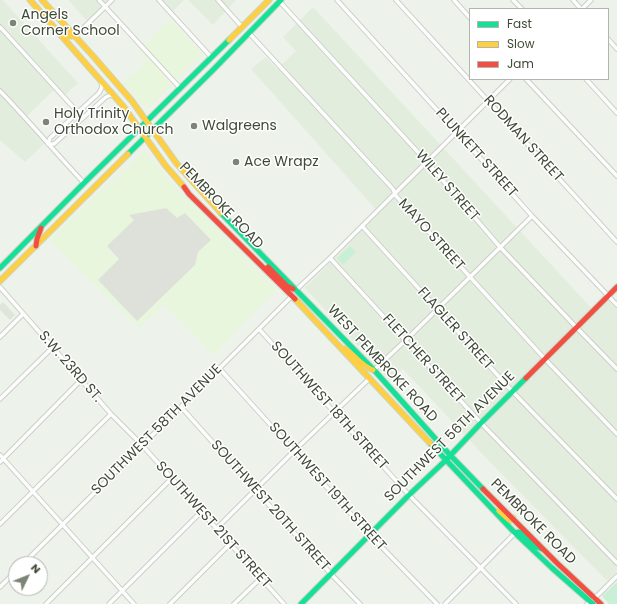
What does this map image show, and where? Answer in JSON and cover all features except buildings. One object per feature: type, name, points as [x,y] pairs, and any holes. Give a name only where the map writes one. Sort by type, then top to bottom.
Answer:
[{"type":"main road","name":"PEMBROKE ROAD","points":[[42,0],[132,101],[192,181],[216,208],[296,290]]},
{"type":"main road","points":[[0,268],[269,0]]},
{"type":"main road","points":[[0,281],[153,130],[272,10],[279,0]]},
{"type":"main road","name":"PEMBROKE ROAD","points":[[31,2],[128,112],[170,171],[189,194],[292,296]]},
{"type":"main road","points":[[31,2],[39,7],[64,35],[71,37],[75,36]]},
{"type":"main road","points":[[36,246],[37,238],[42,226]]},
{"type":"main road","points":[[262,266],[267,267],[287,286],[296,290]]},
{"type":"main road","name":"SOUTHWEST 56TH AVENUE","points":[[301,604],[617,287]]},
{"type":"main road","name":"WEST PEMBROKE ROAD","points":[[296,290],[374,370],[450,455]]},
{"type":"main road","points":[[292,296],[296,296],[303,300],[322,319],[324,319]]},
{"type":"main road","name":"WEST PEMBROKE ROAD","points":[[292,296],[446,460]]},
{"type":"main road","points":[[341,347],[352,353],[366,368],[374,370]]},
{"type":"main road","points":[[370,378],[374,378],[379,381],[392,395],[398,398]]},
{"type":"main road","name":"PEMBROKE ROAD","points":[[450,455],[557,563],[591,602]]},
{"type":"main road","name":"PEMBROKE ROAD","points":[[446,460],[515,533],[552,568],[591,602],[601,604]]},
{"type":"main road","points":[[489,505],[495,506],[509,520],[513,518]]},
{"type":"main road","points":[[515,533],[522,533],[536,547],[543,549]]},
{"type":"street","points":[[99,0],[180,88]]},
{"type":"street","points":[[75,36],[112,0]]},
{"type":"street","points":[[159,0],[211,57]]},
{"type":"street","points":[[218,0],[242,26]]},
{"type":"street","name":"WILEY STREET","points":[[279,0],[427,162],[500,247],[617,370]]},
{"type":"street","name":"PLUNKETT STREET","points":[[337,0],[532,216],[617,305]]},
{"type":"street","name":"RODMAN STREET","points":[[396,0],[469,79]]},
{"type":"street","points":[[454,0],[469,17]]},
{"type":"street","points":[[513,0],[521,8]]},
{"type":"street","points":[[573,0],[580,8]]},
{"type":"street","points":[[582,8],[591,0]]},
{"type":"street","points":[[0,27],[83,118]]},
{"type":"street","name":"MAYO STREET","points":[[249,33],[393,189],[396,196],[544,359],[617,434]]},
{"type":"street","points":[[609,40],[617,49]]},
{"type":"street","name":"RODMAN STREET","points":[[470,80],[617,242]]},
{"type":"street","points":[[296,290],[509,80]]},
{"type":"street","points":[[527,80],[617,176]]},
{"type":"street","points":[[587,80],[617,112]]},
{"type":"street","points":[[48,144],[50,138],[99,93],[102,88],[101,82]]},
{"type":"street","points":[[0,91],[84,183]]},
{"type":"street","points":[[48,144],[54,144],[106,97],[111,95],[114,96]]},
{"type":"street","points":[[374,370],[532,216]]},
{"type":"street","name":"FLAGLER STREET","points":[[362,226],[512,391],[617,499]]},
{"type":"street","name":"FLETCHER STREET","points":[[330,258],[481,423],[617,563]]},
{"type":"street","name":"S.W. 23RD ST.","points":[[0,287],[111,414],[142,445]]},
{"type":"street","name":"SOUTHWEST 58TH AVENUE","points":[[31,556],[292,296]]},
{"type":"street","points":[[0,337],[23,314]]},
{"type":"street","name":"SOUTHWEST 18TH STREET","points":[[259,329],[409,494],[516,604]]},
{"type":"street","points":[[0,399],[53,348]]},
{"type":"street","name":"SOUTHWEST 19TH STREET","points":[[219,368],[370,535],[437,604]]},
{"type":"street","points":[[217,528],[370,378]]},
{"type":"street","points":[[0,462],[81,380]]},
{"type":"street","name":"SOUTHWEST 20TH STREET","points":[[181,407],[330,574],[360,604]]},
{"type":"street","points":[[0,524],[111,414]]},
{"type":"street","name":"SOUTHWEST 21ST STREET","points":[[142,445],[284,604]]},
{"type":"street","points":[[0,455],[134,604]]},
{"type":"street","points":[[46,604],[171,479]]},
{"type":"street","points":[[109,604],[201,512]]},
{"type":"street","points":[[445,604],[515,533]]},
{"type":"street","points":[[170,604],[230,544]]},
{"type":"street","points":[[591,602],[617,576]]},
{"type":"street","points":[[234,604],[261,578]]},
{"type":"street","points":[[0,587],[8,579]]},
{"type":"shaded area","points":[[0,0],[3,0],[78,83],[65,95],[56,88],[24,119],[45,143],[25,162],[0,140]]},
{"type":"shaded area","points":[[68,0],[108,0],[88,22]]},
{"type":"shaded area","points":[[163,0],[184,0],[173,11]]},
{"type":"shaded area","points":[[188,0],[236,0],[213,25]]},
{"type":"shaded area","points":[[313,7],[595,312],[608,301],[617,309],[617,571],[607,581],[488,460],[403,369],[390,381],[305,288],[379,213],[251,69],[266,57],[277,69],[296,51],[283,37]]},
{"type":"shaded area","points":[[170,19],[202,53],[201,56],[150,107],[146,107],[142,105],[123,83],[147,61],[139,51]]},
{"type":"shaded area","points":[[144,151],[179,191],[277,289],[213,355],[164,304],[139,328],[49,240]]},
{"type":"shaded area","points":[[166,208],[177,218],[185,213],[211,240],[198,252],[195,265],[137,321],[98,280],[119,259],[107,246],[134,220],[129,215]]},
{"type":"shaded area","points":[[350,246],[356,252],[343,265],[337,258]]},
{"type":"shaded area","points":[[3,302],[15,315],[10,320],[0,310],[0,305]]},
{"type":"shaded area","points":[[617,582],[617,604],[609,604],[602,596]]},
{"type":"traffic: fast","points":[[128,154],[281,0]]},
{"type":"traffic: fast","points":[[0,268],[229,40]]},
{"type":"traffic: fast","points":[[221,213],[374,370],[450,455],[483,489]]},
{"type":"traffic: fast","points":[[301,604],[526,378]]},
{"type":"traffic: fast","points":[[430,443],[515,533],[593,604]]},
{"type":"traffic: fast","points":[[515,533],[522,533],[536,547],[542,549]]},
{"type":"traffic: slow","points":[[30,0],[123,106],[165,165],[184,187]]},
{"type":"traffic: slow","points":[[42,0],[132,101],[177,164],[221,213]]},
{"type":"traffic: slow","points":[[229,40],[269,0]]},
{"type":"traffic: slow","points":[[60,31],[67,36],[75,36]]},
{"type":"traffic: slow","points":[[0,281],[128,154]]},
{"type":"traffic: slow","points":[[295,299],[430,443]]},
{"type":"traffic: slow","points":[[345,349],[365,366],[373,370]]},
{"type":"traffic: slow","points":[[499,511],[509,520],[513,518]]},
{"type":"traffic: jam","points":[[184,187],[189,194],[295,299]]},
{"type":"traffic: jam","points":[[36,246],[41,228]]},
{"type":"traffic: jam","points":[[268,267],[287,286],[293,289]]},
{"type":"traffic: jam","points":[[526,378],[617,287]]},
{"type":"traffic: jam","points":[[483,489],[557,563],[601,604]]},
{"type":"place","name":"Angels Corner School","points":[[13,23]]},
{"type":"place","name":"Holy Trinity Orthodox Church","points":[[46,122]]},
{"type":"place","name":"Walgreens","points":[[194,126]]},
{"type":"place","name":"Ace Wrapz","points":[[236,162]]}]
